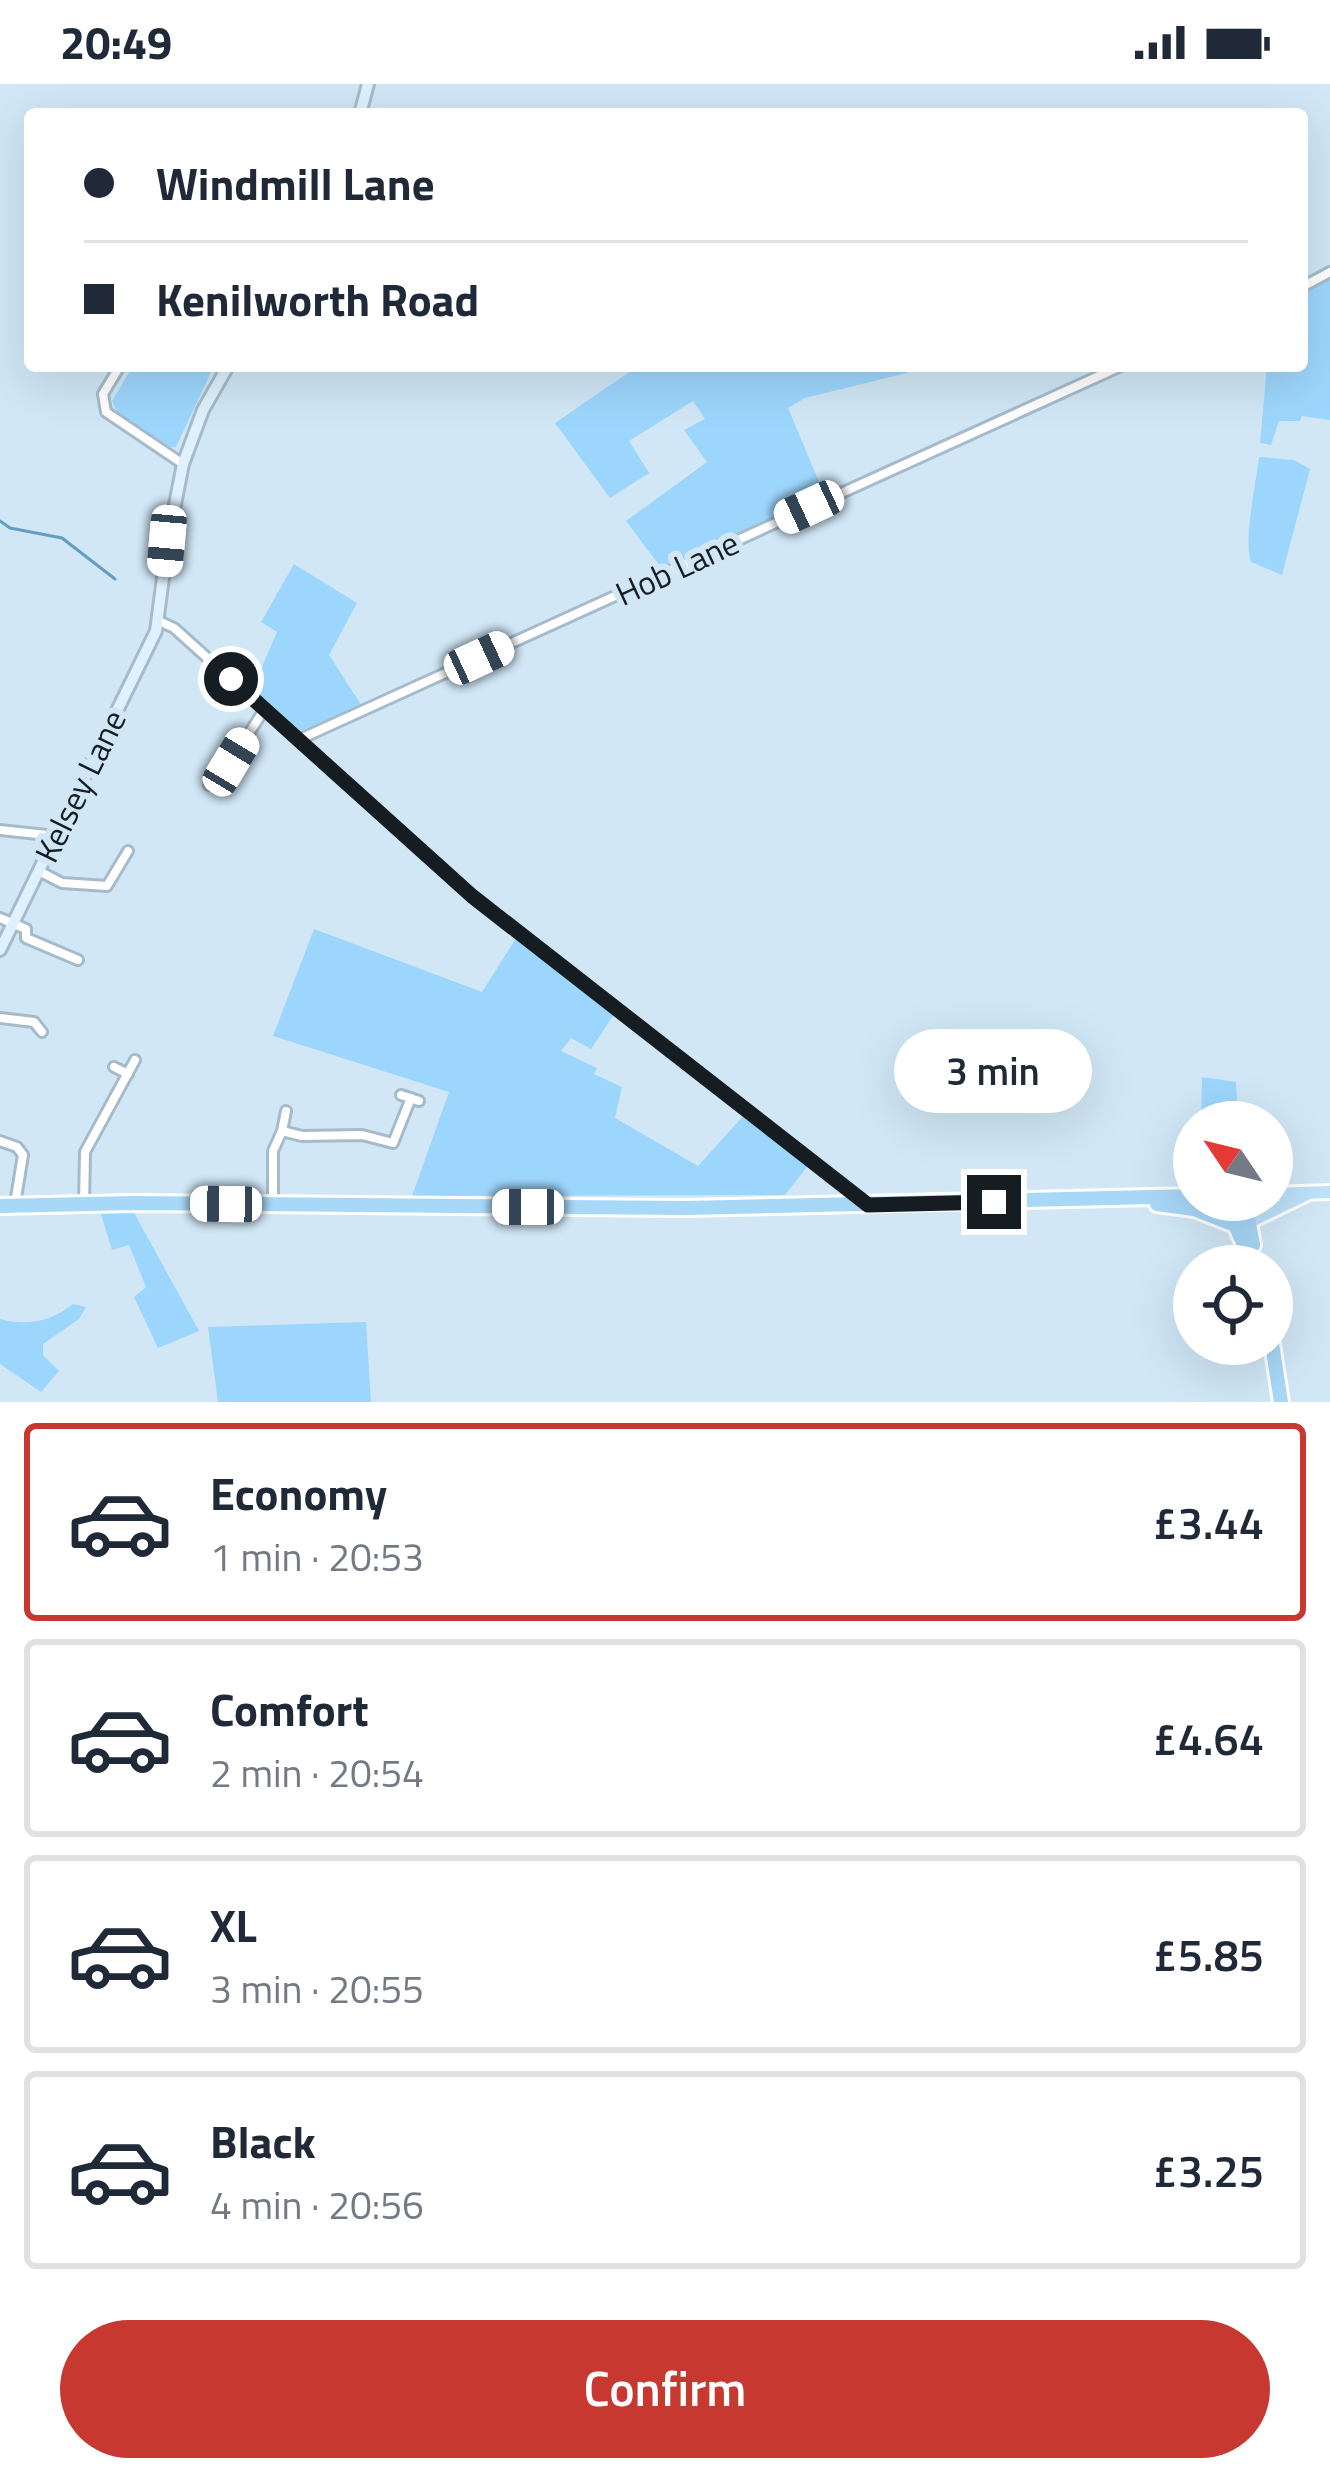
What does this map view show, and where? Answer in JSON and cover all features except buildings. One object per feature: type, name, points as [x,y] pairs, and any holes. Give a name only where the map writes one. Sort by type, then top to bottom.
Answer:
[{"type":"highway","points":[[8,1206],[868,1205],[1173,1197]]},
{"type":"highway","points":[[1116,1198],[1194,1209],[1246,1229]]},
{"type":"highway","points":[[1246,1221],[1250,1245]]},
{"type":"highway","points":[[1275,1365],[1281,1402]]},
{"type":"main road","name":"Kelsey Lane","points":[[0,950],[159,621],[167,541],[183,464],[203,410],[225,372]]},
{"type":"main road","points":[[1241,1221],[1246,1229],[1309,1192]]},
{"type":"main road","points":[[1293,1193],[1330,1192]]},
{"type":"street","points":[[117,372],[104,394],[106,412],[183,464]]},
{"type":"street","name":"Hob Lane","points":[[298,740],[1108,372]]},
{"type":"street","points":[[159,621],[174,628],[472,896],[868,1205]]},
{"type":"street","points":[[209,785],[224,780],[264,710]]},
{"type":"street","points":[[0,830],[56,836]]},
{"type":"street","points":[[39,871],[62,883],[107,886],[125,856],[112,856]]},
{"type":"street","points":[[0,918],[26,929],[26,938],[78,961]]},
{"type":"street","points":[[62,965],[67,955]]},
{"type":"street","points":[[0,1018],[34,1022],[42,1032]]},
{"type":"street","points":[[84,1205],[85,1152],[135,1060]]},
{"type":"street","points":[[113,1066],[128,1074]]},
{"type":"street","points":[[282,1131],[302,1136],[362,1135],[393,1143],[410,1098]]},
{"type":"street","points":[[273,1205],[273,1151],[286,1111]]},
{"type":"street","points":[[18,1148],[26,1136]]},
{"type":"street","points":[[0,1141],[23,1155],[23,1169],[8,1206]]},
{"type":"shaded area","points":[[1330,276],[1330,420],[1302,416],[1300,421],[1279,421],[1271,445],[1260,443],[1266,372],[1308,372],[1308,289]]},
{"type":"shaded area","points":[[129,372],[211,372],[176,447],[147,440],[129,426],[112,401]]},
{"type":"shaded area","points":[[629,372],[907,372],[805,398],[788,408],[825,496],[662,569],[626,521],[707,462],[684,430],[705,419],[693,401],[629,441],[649,473],[610,498],[555,423]]},
{"type":"shaded area","points":[[1259,457],[1294,460],[1310,469],[1282,575],[1251,562],[1249,552]]},
{"type":"shaded area","points":[[294,564],[357,603],[329,655],[362,706],[300,731],[251,692],[277,632],[261,622]]},
{"type":"shaded area","points":[[314,929],[482,992],[516,938],[615,1013],[591,1049],[571,1038],[561,1051],[597,1068],[594,1074],[622,1087],[615,1118],[698,1166],[745,1114],[810,1163],[785,1195],[412,1196],[449,1092],[273,1036]]},
{"type":"shaded area","points":[[1202,1077],[1236,1082],[1237,1101],[1201,1101]]},
{"type":"shaded area","points":[[132,1209],[199,1331],[158,1348],[134,1297],[146,1287],[129,1245],[112,1250],[100,1211]]},
{"type":"shaded area","points":[[73,1304],[86,1307],[79,1319],[43,1344],[43,1355],[59,1371],[41,1392],[0,1364],[0,1319],[38,1321]]},
{"type":"shaded area","points":[[366,1322],[371,1402],[218,1402],[208,1327]]},
{"type":"waterway","points":[[0,521],[10,528],[62,538],[115,579]]},
{"type":"route","points":[[231,679],[472,896],[868,1205],[994,1202]]}]
